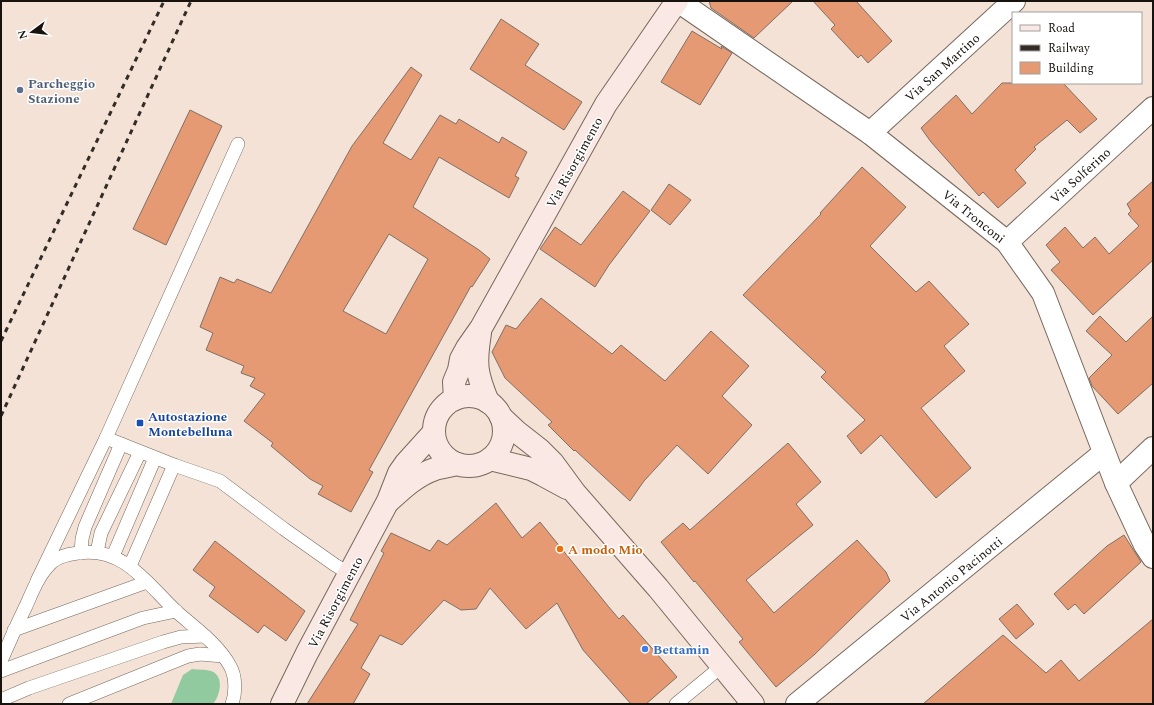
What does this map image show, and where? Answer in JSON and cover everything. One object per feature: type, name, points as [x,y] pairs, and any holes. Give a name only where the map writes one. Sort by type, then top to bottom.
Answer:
[{"type":"street","name":"Via Tronconi","points":[[678,1],[870,133],[1007,242],[1043,293],[1116,483],[1153,557]]},
{"type":"street","name":"Via Risorgimento","points":[[282,704],[307,653],[388,501],[399,473],[434,432],[435,422],[439,412],[446,404],[455,399],[454,382],[467,348],[481,328],[606,104],[678,1]]},
{"type":"street","name":"Via San Martino","points":[[870,133],[1014,1]]},
{"type":"street","name":"Via Solferino","points":[[1007,242],[1153,108]]},
{"type":"street","name":"Via Risorgimento","points":[[388,501],[422,474],[457,464],[469,466],[480,464],[490,459],[498,450],[503,440],[504,428],[480,384],[477,369],[477,355],[481,328]]},
{"type":"street","points":[[455,399],[466,396],[477,398],[494,410],[553,463],[575,493],[753,704]]},
{"type":"street","points":[[434,432],[436,443],[441,452],[448,459],[457,464]]},
{"type":"street","points":[[1116,483],[1153,448]]},
{"type":"street","name":"Via Antonio Pacinotti","points":[[797,704],[1104,453]]},
{"type":"street","points":[[490,459],[531,469],[575,493]]},
{"type":"lane","points":[[1,661],[37,581],[106,438],[238,144]]},
{"type":"lane","points":[[106,438],[155,458],[220,481],[284,529],[350,574]]},
{"type":"lane","points":[[81,553],[85,527],[121,444]]},
{"type":"lane","points":[[97,552],[101,532],[140,452]]},
{"type":"lane","points":[[113,556],[155,458]]},
{"type":"lane","points":[[130,566],[174,465]]},
{"type":"lane","points":[[37,581],[53,561],[68,555],[97,552],[113,556],[130,566],[176,611],[205,636],[223,656],[231,667],[235,684],[232,704]]},
{"type":"lane","points":[[14,630],[147,582]]},
{"type":"lane","points":[[1,671],[143,618],[176,611]]},
{"type":"lane","points":[[2,699],[29,688],[163,642],[181,637],[205,636]]},
{"type":"lane","points":[[69,704],[188,656],[200,654],[223,656]]},
{"type":"lane","points":[[676,704],[722,666]]},
{"type":"lane","points":[[2,699],[16,704]]},
{"type":"green space","points":[[192,669],[211,671],[218,677],[220,686],[218,696],[213,704],[171,704],[183,675]]},
{"type":"building","points":[[709,1],[793,1],[754,38],[711,8]]},
{"type":"building","points":[[813,1],[856,1],[892,41],[868,63],[861,55],[858,58],[831,29],[835,25]]},
{"type":"building","points":[[501,19],[539,44],[525,65],[582,102],[564,130],[470,69]]},
{"type":"building","points":[[692,31],[722,49],[721,46],[732,53],[700,105],[661,82]]},
{"type":"building","points":[[411,67],[422,75],[383,143],[411,160],[440,115],[456,124],[459,119],[499,143],[502,137],[527,152],[515,176],[519,178],[509,198],[439,157],[413,207],[479,250],[490,259],[472,287],[471,286],[369,470],[373,472],[351,512],[318,494],[323,486],[310,479],[271,446],[273,443],[244,421],[265,394],[250,386],[255,378],[241,373],[244,366],[206,350],[213,333],[200,327],[220,277],[234,283],[237,279],[271,293],[352,146]],"holes":[[[389,234],[428,259],[386,334],[343,311]]]},
{"type":"building","points":[[1002,83],[1064,84],[1097,119],[1080,133],[1067,120],[1034,147],[1036,149],[1015,170],[1026,183],[998,208],[983,192],[979,196],[931,142],[921,128],[956,95],[972,114]]},
{"type":"building","points":[[190,110],[222,126],[166,245],[133,229]]},
{"type":"building","points":[[862,167],[906,207],[870,246],[916,292],[929,281],[969,324],[944,346],[965,371],[921,408],[971,468],[936,498],[881,435],[861,454],[847,436],[865,420],[821,377],[826,372],[743,295],[821,214],[820,213]]},
{"type":"building","points":[[1153,181],[1153,260],[1093,315],[1051,270],[1060,262],[1046,245],[1065,227],[1083,248],[1095,237],[1109,254],[1139,226],[1128,214],[1131,211],[1127,204]]},
{"type":"building","points":[[669,184],[691,200],[670,225],[651,210]]},
{"type":"building","points":[[623,191],[650,211],[609,265],[595,287],[540,249],[555,227],[581,245]]},
{"type":"building","points":[[541,298],[612,354],[621,345],[665,381],[711,331],[749,366],[722,396],[752,425],[708,474],[677,445],[644,481],[630,501],[575,450],[574,451],[548,425],[552,422],[505,378],[492,352],[506,325],[516,329]]},
{"type":"building","points":[[1100,316],[1126,342],[1153,316],[1153,383],[1118,414],[1092,386],[1089,378],[1112,355],[1086,331]]},
{"type":"building","points":[[788,443],[821,482],[796,504],[813,525],[746,580],[774,613],[857,540],[886,572],[890,581],[814,655],[776,687],[739,642],[743,639],[661,542],[683,523],[690,530]]},
{"type":"building","points":[[496,503],[522,538],[540,522],[619,619],[623,615],[677,677],[646,704],[631,704],[583,650],[557,603],[526,629],[490,588],[476,609],[461,610],[444,600],[402,645],[380,635],[361,668],[370,674],[353,704],[307,704],[358,624],[350,620],[384,553],[381,551],[391,533],[430,551],[438,540],[447,545]]},
{"type":"building","points":[[1124,535],[1141,562],[1084,614],[1075,604],[1068,610],[1054,594],[1107,546]]},
{"type":"building","points":[[215,541],[305,611],[286,641],[264,625],[258,633],[209,596],[215,587],[193,570]]},
{"type":"building","points":[[1017,604],[1034,624],[1016,639],[999,619]]},
{"type":"building","points":[[1153,619],[1153,704],[923,704],[1003,635],[1046,673],[1061,660],[1079,681]]},
{"type":"railway","points":[[1,341],[164,1]]},
{"type":"railway","points":[[1,416],[191,1]]},
{"type":"place","name":"Parcheggio Stazione","points":[[20,90]]},
{"type":"place","name":"Autostazione Montebelluna","points":[[140,423]]},
{"type":"place","name":"A modo Mio","points":[[560,549]]},
{"type":"place","name":"Bettamin","points":[[645,649]]}]
